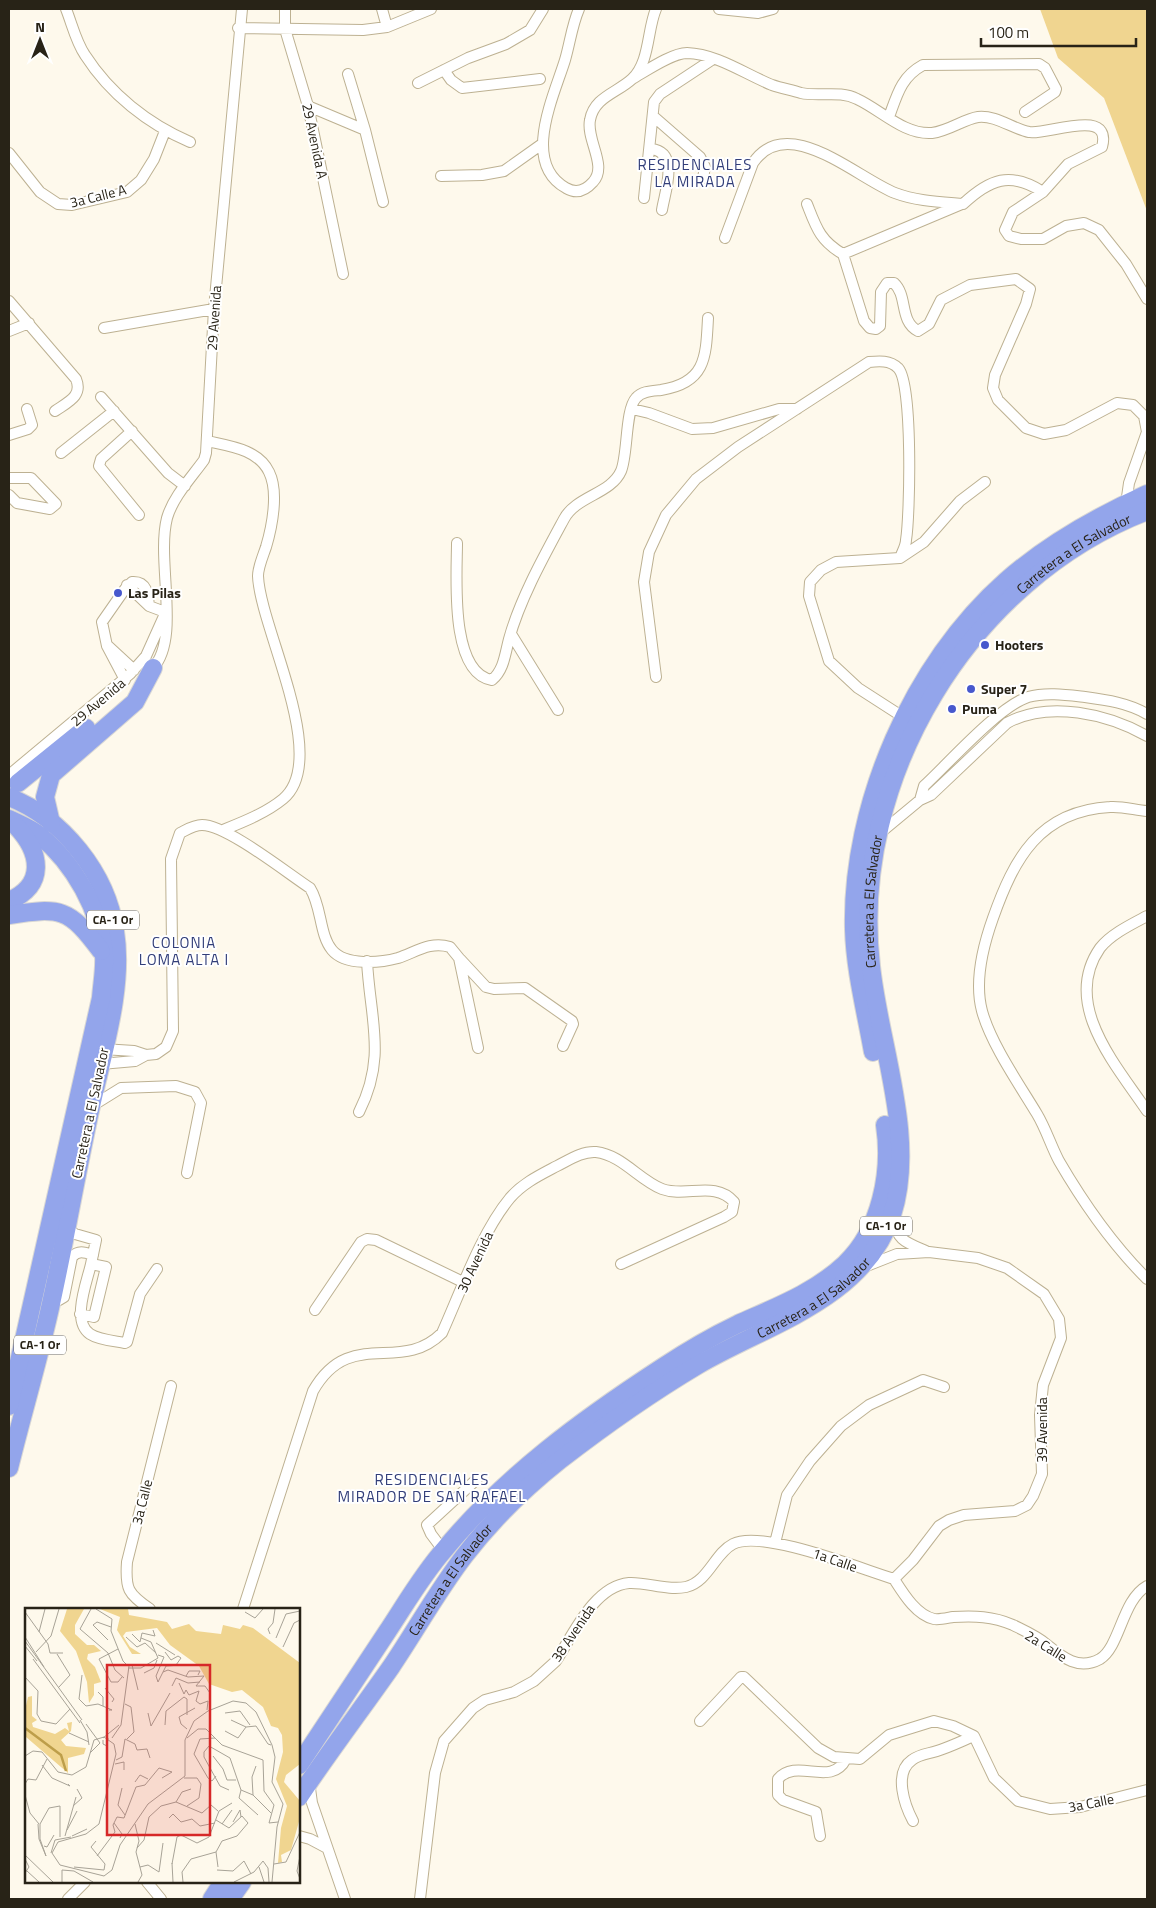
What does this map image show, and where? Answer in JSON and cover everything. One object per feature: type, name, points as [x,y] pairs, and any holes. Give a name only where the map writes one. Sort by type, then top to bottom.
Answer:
[{"type":"highway","name":"Carretera a El Salvador","points":[[300,1763],[426,1574],[444,1550],[503,1487],[573,1430],[682,1355],[736,1325],[806,1293],[845,1264],[859,1248],[873,1222],[880,1201],[887,1170],[888,1140],[882,1094],[857,966],[854,929],[856,898],[862,850],[874,794],[903,717],[940,657],[992,594],[1020,569],[1066,536],[1147,494]]},
{"type":"highway","name":"Carretera a El Salvador","points":[[300,1795],[406,1644],[465,1555],[498,1517],[559,1461],[694,1367],[738,1342],[791,1318],[830,1294],[862,1268],[878,1243],[891,1217],[900,1164],[899,1132],[871,967],[868,930],[868,899],[876,837],[895,776],[926,709],[943,681],[959,656],[994,614],[1020,589],[1064,554],[1147,511]]},
{"type":"highway","points":[[12,785],[122,699],[153,668]]},
{"type":"highway","points":[[51,823],[45,797],[51,775],[135,702],[153,668]]},
{"type":"highway","points":[[895,776],[899,756],[910,729],[908,722],[903,717]]},
{"type":"highway","name":"Carretera a El Salvador","points":[[9,1468],[52,1299],[68,1253],[66,1228],[102,1056],[118,966],[113,916],[98,879],[75,845],[51,823],[28,807],[12,785]]},
{"type":"highway","name":"Carretera a El Salvador","points":[[9,819],[39,835],[52,847],[72,872],[96,917],[104,955],[101,998],[9,1406]]},
{"type":"highway","points":[[9,819],[31,845],[36,860],[34,876],[28,889],[9,901]]},
{"type":"highway","points":[[9,915],[42,910],[64,914],[83,926],[104,955]]},
{"type":"highway","points":[[406,1644],[396,1642],[394,1634],[420,1592],[426,1574]]},
{"type":"highway","points":[[357,1715],[358,1701],[382,1665],[378,1657],[370,1658]]},
{"type":"highway","points":[[212,1899],[222,1883]]},
{"type":"highway","points":[[230,1899],[241,1883]]},
{"type":"street","points":[[66,9],[84,54],[109,87],[165,131],[190,142]]},
{"type":"street","name":"29 Avenida A","points":[[285,9],[285,29],[308,106],[343,274]]},
{"type":"street","points":[[382,9],[387,27]]},
{"type":"street","points":[[238,28],[363,30],[387,27],[431,9]]},
{"type":"street","points":[[418,83],[506,44],[530,30],[543,9]]},
{"type":"street","points":[[578,9],[570,44],[546,117],[542,144],[550,174],[559,184],[571,191],[582,191],[594,181],[598,164],[592,144],[590,120],[602,99],[632,79],[672,57],[686,53],[713,59],[772,85],[804,94],[831,94],[856,98],[907,129],[931,133],[954,128],[977,117],[990,118],[1030,133],[1046,133],[1078,124],[1092,126],[1101,132],[1104,139],[1102,147],[1068,164],[1043,192],[1013,212],[1005,230],[1009,236],[1020,239],[1043,239],[1066,226],[1084,223],[1099,230],[1126,264],[1147,299]]},
{"type":"street","points":[[632,79],[650,43],[650,23],[656,9]]},
{"type":"street","points":[[718,9],[758,13],[773,9]]},
{"type":"street","name":"29 Avenida","points":[[153,668],[163,655],[168,630],[165,612],[165,531],[171,508],[204,460],[207,441],[214,308],[238,10]]},
{"type":"street","points":[[644,198],[654,102],[660,94],[713,59]]},
{"type":"street","points":[[889,117],[902,81],[912,71],[923,65],[1015,62],[1039,64],[1045,68],[1056,89],[1055,92],[1025,112]]},
{"type":"street","points":[[444,70],[451,80],[462,88],[540,79]]},
{"type":"street","points":[[348,74],[365,130],[383,202]]},
{"type":"street","points":[[308,106],[365,130]]},
{"type":"street","points":[[652,116],[700,157],[705,167],[703,178]]},
{"type":"street","name":"3a Calle A","points":[[9,153],[40,192],[58,204],[72,205],[127,192],[141,180],[154,159],[165,131]]},
{"type":"street","points":[[441,176],[482,175],[504,171],[542,144]]},
{"type":"street","points":[[725,238],[752,163],[760,152],[774,145],[809,148],[836,160],[894,193],[915,199],[963,204]]},
{"type":"street","points":[[650,149],[662,153],[668,158],[669,166],[662,210]]},
{"type":"street","points":[[843,254],[886,234],[924,222],[963,204],[978,190],[996,180],[1013,180],[1029,183],[1043,192]]},
{"type":"street","points":[[807,204],[818,231],[828,246],[843,254],[864,321],[870,328],[876,329],[880,326],[882,292],[887,283],[894,283],[900,288],[906,319],[911,327],[918,331],[929,324],[941,300],[970,285],[1016,279],[1030,289],[1026,304],[994,375],[993,388],[998,400],[1026,428],[1044,434],[1066,430],[1117,403],[1134,405],[1144,416],[1147,432],[1129,483],[1126,504]]},
{"type":"street","points":[[9,301],[78,383],[75,397],[55,410]]},
{"type":"street","points":[[104,328],[214,308]]},
{"type":"street","points":[[457,542],[456,603],[462,646],[477,672],[485,679],[492,680],[501,671],[511,634],[542,561],[566,516],[583,500],[614,482],[621,471],[632,409],[636,398],[645,392],[672,388],[689,382],[701,368],[706,348],[708,318]]},
{"type":"street","points":[[9,331],[29,324]]},
{"type":"street","points":[[656,677],[644,582],[649,552],[666,515],[696,479],[738,447],[869,362],[884,361],[898,368],[903,379],[906,396],[908,433],[906,541],[900,558]]},
{"type":"street","points":[[101,397],[168,473],[185,486]]},
{"type":"street","points":[[9,435],[28,429],[32,425],[27,409]]},
{"type":"street","points":[[632,409],[649,412],[692,430],[713,428],[779,409],[797,409]]},
{"type":"street","points":[[61,453],[114,411]]},
{"type":"street","points":[[132,431],[101,459],[99,466],[140,515]]},
{"type":"street","points":[[207,441],[250,453],[263,463],[270,473],[273,500],[267,543],[258,570],[258,578],[267,621],[289,685],[299,747],[299,768],[294,786],[283,798],[250,818],[223,830]]},
{"type":"street","points":[[9,478],[31,478],[56,504],[50,509],[17,503],[9,496]]},
{"type":"street","points":[[903,717],[858,688],[829,661],[809,596],[810,582],[814,575],[828,564],[900,558],[924,542],[960,501],[985,482]]},
{"type":"street","points":[[125,680],[107,646],[102,622],[127,586],[137,582],[144,586],[148,592],[150,606],[165,612]]},
{"type":"street","name":"29 Avenida","points":[[12,785],[134,670],[152,643],[165,612]]},
{"type":"street","points":[[511,634],[558,710]]},
{"type":"street","points":[[107,646],[116,651],[134,670]]},
{"type":"street","points":[[876,837],[920,800],[931,795],[1015,703],[1041,695],[1069,695],[1120,702],[1147,714]]},
{"type":"street","points":[[1069,695],[1069,713]]},
{"type":"street","points":[[1015,703],[1020,716]]},
{"type":"street","points":[[990,731],[1020,716],[1039,712],[1069,713],[1115,721],[1147,736]]},
{"type":"street","points":[[1147,811],[1111,807],[1075,814],[1046,830],[1031,843],[1020,857],[1007,880],[989,930],[984,950],[979,993],[981,1008],[992,1039],[1036,1113],[1058,1160],[1091,1213],[1131,1263],[1147,1279]]},
{"type":"street","points":[[102,1056],[135,1061],[146,1055],[156,1054],[166,1047],[173,1031],[172,860],[180,833],[192,827],[204,825],[223,830],[310,888],[316,898],[326,937],[332,950],[348,960],[390,960],[430,945],[450,947],[486,987],[494,989],[526,988],[572,1021],[573,1024],[563,1046]]},
{"type":"street","points":[[1147,916],[1126,928],[1101,947],[1087,972],[1087,999],[1095,1032],[1147,1111]]},
{"type":"street","points":[[460,958],[478,1048]]},
{"type":"street","points":[[359,1112],[371,1085],[376,1060],[366,961]]},
{"type":"street","points":[[102,1056],[134,1050],[146,1055]]},
{"type":"street","points":[[91,1106],[121,1088],[176,1086],[196,1092],[201,1103],[187,1173]]},
{"type":"street","name":"30 Avenida","points":[[243,1608],[313,1391],[322,1375],[334,1365],[360,1354],[411,1352],[431,1344],[442,1333],[494,1222],[511,1197],[531,1180],[579,1154],[595,1152],[612,1157],[662,1189],[676,1192],[705,1190],[719,1192],[728,1196],[734,1202],[732,1212],[724,1217],[621,1264]]},
{"type":"street","name":"39 Avenida","points":[[891,1217],[896,1234],[906,1242],[929,1252]]},
{"type":"street","points":[[66,1228],[75,1234],[96,1240],[80,1314],[84,1327],[91,1334],[128,1342],[140,1294],[157,1270]]},
{"type":"street","points":[[315,1310],[361,1242],[367,1239],[376,1240],[465,1283]]},
{"type":"street","points":[[68,1253],[80,1251],[106,1267],[94,1317],[80,1314]]},
{"type":"street","name":"39 Avenida","points":[[862,1268],[897,1254],[929,1252],[978,1258],[1007,1268],[1044,1294],[1059,1319],[1061,1338],[1043,1385],[1040,1415],[1042,1474],[1027,1505],[1015,1511],[964,1515],[949,1520],[939,1526],[913,1560],[894,1579]]},
{"type":"street","points":[[776,1543],[787,1495],[810,1461],[841,1426],[869,1405],[923,1380],[944,1387]]},
{"type":"street","name":"3a Calle","points":[[148,1608],[132,1597],[127,1587],[127,1562],[172,1386]]},
{"type":"street","points":[[444,1550],[430,1534],[427,1525],[477,1479]]},
{"type":"street","name":"38 Avenida","points":[[420,1899],[438,1756],[444,1741],[473,1708],[485,1700],[514,1692],[534,1681],[556,1661],[596,1599],[608,1589],[628,1583],[685,1587],[701,1578],[732,1544],[748,1539],[776,1543]]},
{"type":"street","name":"1a Calle","points":[[776,1543],[793,1546],[894,1579]]},
{"type":"street","name":"2a Calle","points":[[894,1579],[906,1598],[933,1619],[982,1616],[998,1620],[1046,1643],[1065,1660],[1085,1664],[1102,1658],[1133,1600],[1147,1586]]},
{"type":"street","points":[[700,1721],[741,1677],[744,1677],[818,1748],[834,1758],[860,1758],[889,1735],[934,1721],[953,1726],[974,1736]]},
{"type":"street","points":[[913,1821],[905,1806],[902,1784],[904,1771],[910,1761],[921,1754],[936,1751],[974,1736]]},
{"type":"street","name":"3a Calle","points":[[974,1736],[994,1778],[1018,1801],[1050,1809],[1080,1807],[1147,1790]]},
{"type":"street","points":[[820,1836],[816,1812],[783,1800],[778,1796],[778,1779],[782,1774],[790,1771],[836,1772],[842,1768],[846,1759]]},
{"type":"street","points":[[309,1781],[312,1803],[345,1899]]},
{"type":"street","points":[[300,1836],[327,1848]]},
{"type":"street","points":[[68,1899],[84,1883]]},
{"type":"street","points":[[149,1883],[161,1899]]},
{"type":"shaded area","points":[[1040,9],[1147,9],[1147,211],[1104,98],[1058,58]]},
{"type":"place","name":"Las Pilas","points":[[118,593]]},
{"type":"place","name":"Hooters","points":[[985,645]]},
{"type":"place","name":"Super 7","points":[[971,689]]},
{"type":"place","name":"Puma","points":[[952,709]]},
{"type":"district","name":"RESIDENCIALES LA MIRADA","points":[[695,174]]},
{"type":"district","name":"COLONIA LOMA ALTA I","points":[[184,952]]},
{"type":"district","name":"RESIDENCIALES MIRADOR DE SAN RAFAEL","points":[[432,1488]]}]
